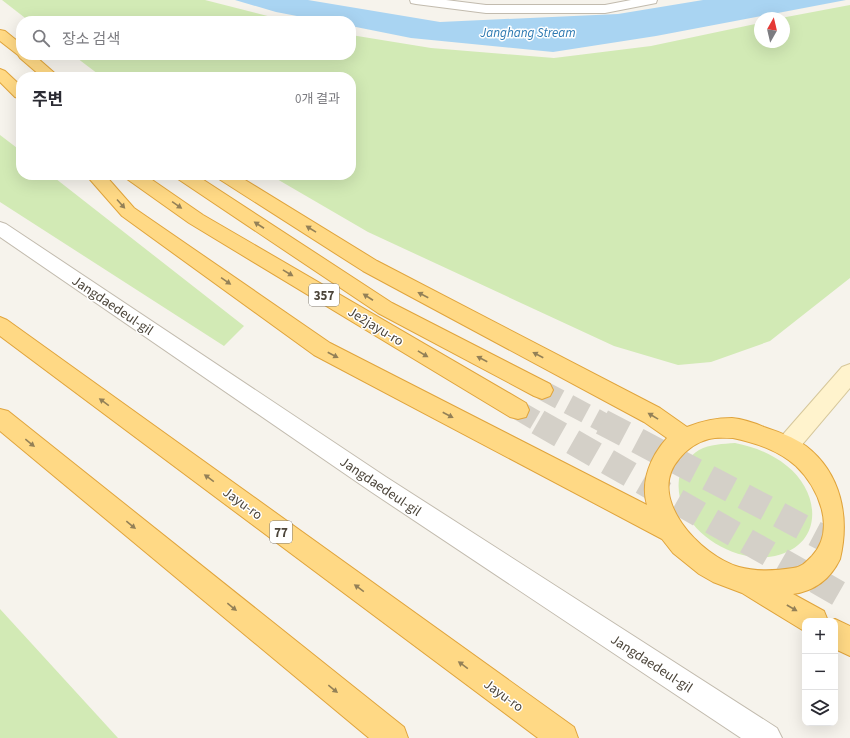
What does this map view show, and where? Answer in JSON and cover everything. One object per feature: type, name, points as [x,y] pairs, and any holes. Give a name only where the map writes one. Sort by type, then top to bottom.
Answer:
[{"type":"highway","points":[[0,34],[16,48]]},
{"type":"highway","points":[[31,60],[45,72]]},
{"type":"highway","points":[[0,74],[16,89]]},
{"type":"highway","points":[[99,180],[128,212],[322,349],[672,531]]},
{"type":"highway","name":"Je2jayu-ro","points":[[140,180],[196,219],[518,410]]},
{"type":"highway","name":"Je2jayu-ro","points":[[192,180],[385,308],[542,390]]},
{"type":"highway","points":[[233,180],[370,266],[652,415],[685,438]]},
{"type":"highway","name":"Jayu-ro","points":[[0,326],[563,738]]},
{"type":"highway","points":[[0,418],[393,738]]},
{"type":"highway","points":[[746,582],[777,584],[805,578],[826,564],[838,543],[841,499],[805,459],[787,446],[760,434],[733,428],[707,430],[685,438],[670,450],[660,467],[657,487],[661,509],[672,531],[691,553],[717,571],[746,582],[809,618]]},
{"type":"highway","points":[[838,635],[850,642]]},
{"type":"main road","points":[[787,446],[850,373]]},
{"type":"street","points":[[416,0],[486,9],[605,9],[651,0]]},
{"type":"street","name":"Jangdaedeul-gil","points":[[0,228],[378,484],[767,738]]},
{"type":"green space","points":[[2,0],[205,0],[267,16],[23,16]]},
{"type":"green space","points":[[850,5],[850,278],[770,341],[711,362],[678,365],[614,346],[368,232],[279,180],[356,180],[356,72],[95,72],[80,60],[356,60],[356,36],[431,48],[554,58],[651,46],[754,24],[754,48],[790,48],[790,16]]},
{"type":"green space","points":[[0,135],[16,147],[16,180],[57,180],[244,326],[224,346],[0,202]]},
{"type":"green space","points":[[735,443],[749,446],[775,457],[798,477],[806,490],[811,503],[812,517],[809,530],[802,541],[791,550],[775,556],[758,557],[741,555],[724,548],[709,539],[695,527],[685,513],[680,496],[679,479],[686,463],[695,453],[703,448]]},
{"type":"green space","points":[[0,609],[118,738],[0,738]]},
{"type":"water","name":"Janghang Stream","points":[[235,0],[308,0],[440,22],[618,14],[703,0],[846,0],[783,12],[754,12],[754,17],[656,36],[553,52],[411,38],[356,27],[356,16],[297,16],[276,12]]},
{"type":"tunnel","points":[[542,390],[604,423]]},
{"type":"tunnel","points":[[518,410],[540,423]]},
{"type":"tunnel","points":[[538,422],[850,600]]},
{"type":"tunnel","points":[[602,422],[850,552]]}]
